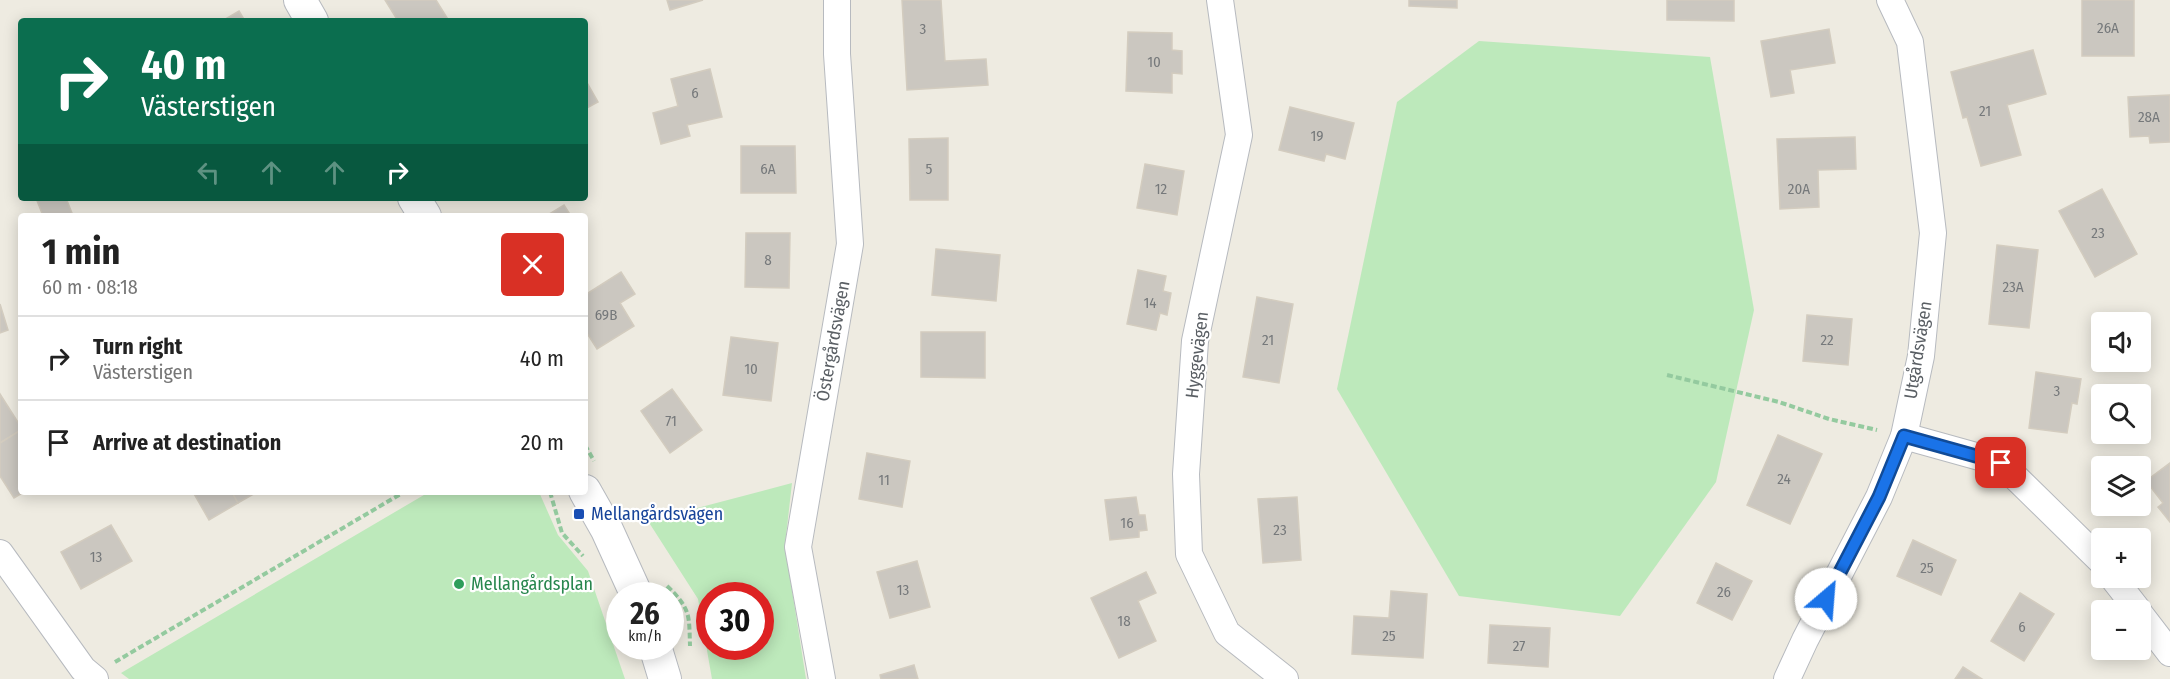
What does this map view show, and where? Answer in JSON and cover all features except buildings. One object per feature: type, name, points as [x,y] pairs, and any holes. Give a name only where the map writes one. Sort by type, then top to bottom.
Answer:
[{"type":"street","points":[[300,0],[310,18]]},
{"type":"street","name":"Östergårdsvägen","points":[[822,679],[798,547],[850,244],[837,54],[837,0]]},
{"type":"street","name":"Hyggevägen","points":[[1220,0],[1239,135],[1195,341],[1186,474],[1189,554],[1227,633],[1285,679]]},
{"type":"street","name":"Utgårdsvägen","points":[[1787,679],[1879,497],[1904,436],[1921,356],[1933,233],[1910,42],[1890,0]]},
{"type":"street","points":[[1904,436],[2001,463],[2091,551]]},
{"type":"street","points":[[587,495],[607,530],[631,582]]},
{"type":"street","points":[[0,553],[85,676]]},
{"type":"street","points":[[2121,588],[2130,600]]},
{"type":"street","points":[[2151,627],[2170,652]]},
{"type":"street","points":[[659,660],[665,679]]},
{"type":"path","points":[[1666,375],[1779,402],[1829,419],[1904,436]]},
{"type":"path","points":[[85,676],[399,495]]},
{"type":"green space","points":[[1479,41],[1710,57],[1754,310],[1716,482],[1620,616],[1459,596],[1337,389],[1397,102]]},
{"type":"green space","points":[[792,483],[785,545],[806,679],[712,679],[709,660],[774,660],[774,582],[696,582],[696,596],[648,521]]},
{"type":"green space","points":[[424,495],[540,495],[558,535],[588,571],[606,624],[606,660],[618,660],[625,679],[129,679],[121,673]]},
{"type":"place","name":"Mellangårdsvägen","points":[[579,514]]},
{"type":"place","name":"Mellangårdsplan","points":[[459,584]]},
{"type":"route","points":[[1826,599],[1879,497],[1904,436],[2001,463]]}]
